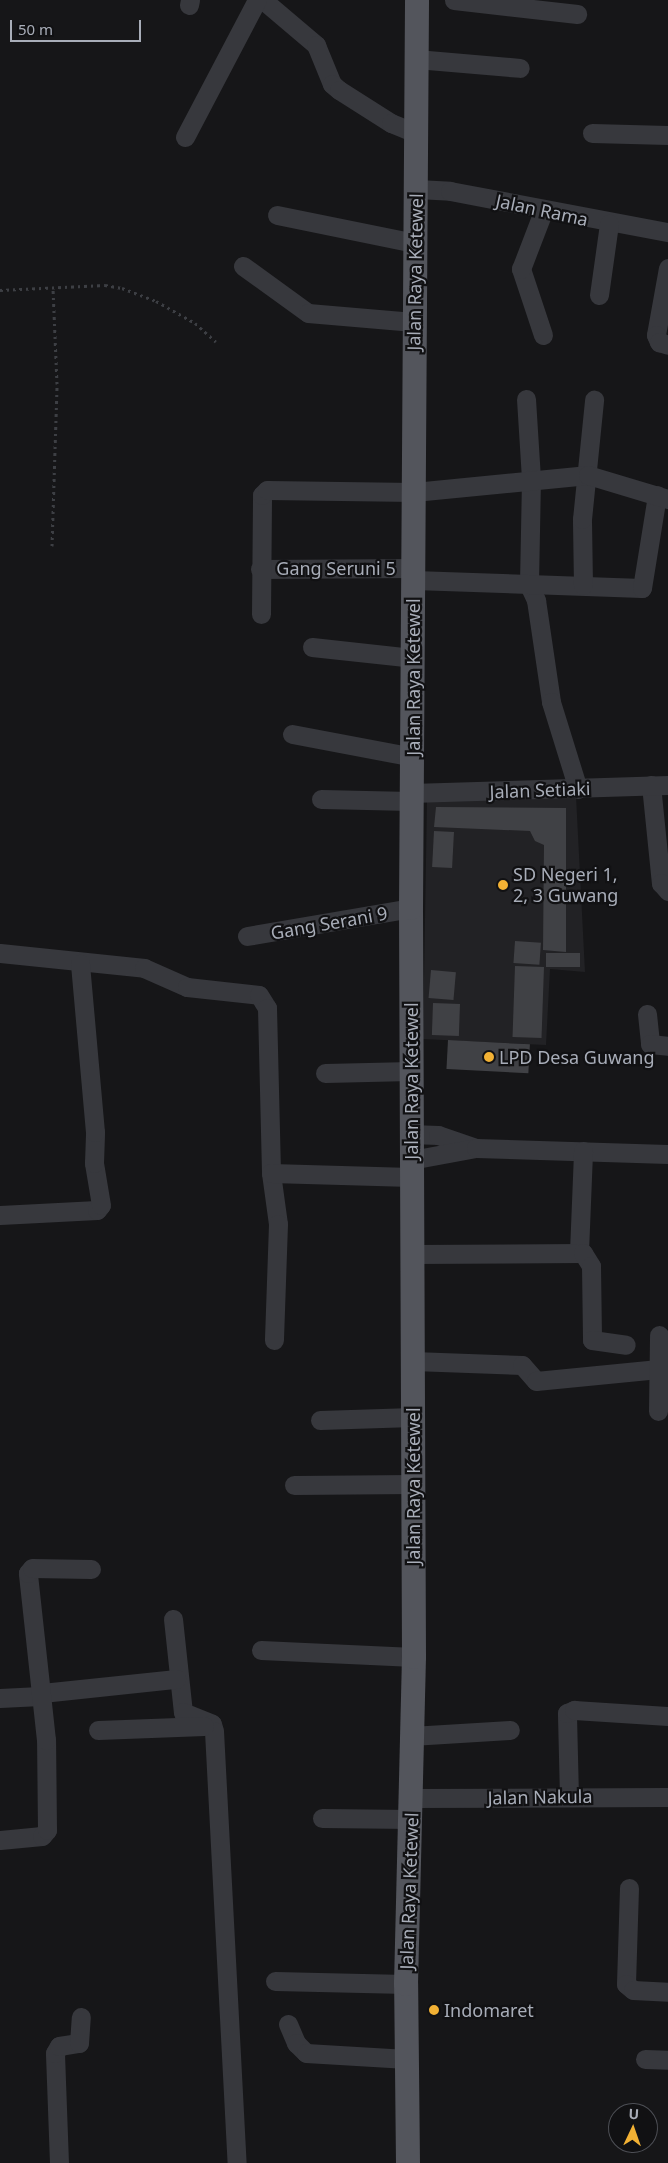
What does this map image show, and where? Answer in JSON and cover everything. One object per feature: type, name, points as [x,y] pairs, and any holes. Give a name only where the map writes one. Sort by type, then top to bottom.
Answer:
[{"type":"main road","name":"Jalan Raya Ketewel","points":[[408,2163],[406,1984],[414,1657],[410,908],[411,797],[414,756],[414,322],[417,189],[417,0]]},
{"type":"street","points":[[185,137],[257,0]]},
{"type":"street","points":[[263,0],[316,45],[332,84],[391,123],[416,133]]},
{"type":"street","points":[[454,0],[577,14]]},
{"type":"street","points":[[416,59],[520,68]]},
{"type":"street","points":[[592,133],[668,135]]},
{"type":"street","name":"Jalan Rama","points":[[417,189],[544,209],[609,224],[668,232]]},
{"type":"street","points":[[543,335],[521,269],[544,209]]},
{"type":"street","points":[[276,215],[415,242]]},
{"type":"street","points":[[598,295],[609,224]]},
{"type":"street","points":[[243,266],[308,313],[414,322]]},
{"type":"street","points":[[668,268],[656,335],[659,342],[668,345]]},
{"type":"street","points":[[526,399],[531,479],[529,585],[536,600],[551,702],[578,789]]},
{"type":"street","points":[[583,586],[582,519],[588,475],[594,400]]},
{"type":"street","points":[[261,614],[260,568],[264,492],[414,492],[531,479],[588,475],[663,497]]},
{"type":"street","name":"Gang Seruni 5","points":[[260,568],[413,574],[529,585],[643,587],[663,497]]},
{"type":"street","points":[[312,647],[414,658]]},
{"type":"street","points":[[292,734],[414,756]]},
{"type":"street","points":[[660,785],[661,883],[668,891]]},
{"type":"street","name":"Jalan Setiaki","points":[[321,799],[411,797],[660,785]]},
{"type":"street","name":"Gang Serani 9","points":[[247,936],[410,908]]},
{"type":"street","points":[[0,953],[80,964],[144,968],[186,987],[259,996],[267,1008],[271,1173],[278,1224],[274,1340]]},
{"type":"street","points":[[0,1215],[97,1210],[101,1205],[94,1163],[95,1132],[80,964]]},
{"type":"street","points":[[647,1014],[650,1044],[668,1046]]},
{"type":"street","points":[[325,1073],[411,1071]]},
{"type":"street","points":[[411,1134],[438,1135],[476,1148],[668,1154]]},
{"type":"street","points":[[271,1173],[411,1168],[476,1148]]},
{"type":"street","points":[[583,1151],[579,1252],[590,1266],[592,1340],[626,1345]]},
{"type":"street","points":[[413,1254],[579,1252]]},
{"type":"street","points":[[658,1411],[659,1335]]},
{"type":"street","points":[[413,1361],[522,1365],[536,1380],[658,1369]]},
{"type":"street","points":[[320,1420],[413,1418]]},
{"type":"street","points":[[294,1485],[413,1484]]},
{"type":"street","points":[[0,1840],[42,1836],[47,1830],[46,1740],[29,1570],[91,1569]]},
{"type":"street","points":[[172,1619],[176,1679],[183,1712],[213,1725]]},
{"type":"street","points":[[261,1650],[414,1657]]},
{"type":"street","points":[[0,1698],[176,1679]]},
{"type":"street","points":[[569,1797],[567,1713],[574,1710],[668,1716]]},
{"type":"street","points":[[98,1730],[213,1725]]},
{"type":"street","points":[[213,1725],[237,2163]]},
{"type":"street","points":[[412,1736],[510,1730]]},
{"type":"street","name":"Jalan Nakula","points":[[322,1818],[411,1808],[569,1797],[668,1797]]},
{"type":"street","points":[[629,1888],[626,1984],[632,1990],[668,1992]]},
{"type":"street","points":[[275,1981],[406,1984]]},
{"type":"street","points":[[59,2163],[55,2053],[59,2046],[79,2043],[81,2017]]},
{"type":"street","points":[[288,2024],[296,2043],[306,2053],[407,2059]]},
{"type":"street","points":[[644,2060],[668,2060]]},
{"type":"path","points":[[0,290],[53,290],[105,285],[122,288],[156,301],[195,323],[216,342]]},
{"type":"path","points":[[52,546],[57,384],[53,290]]},
{"type":"shaded area","name":"SD Negeri 1, 2, 3 Guwang","points":[[576,796],[585,972],[550,969],[546,1045],[423,1039],[427,800]]},
{"type":"building","points":[[436,807],[566,808],[566,952],[543,950],[544,845],[535,841],[530,831],[434,827]]},
{"type":"building","points":[[434,831],[454,832],[452,868],[432,867]]},
{"type":"building","points":[[515,941],[541,943],[539,965],[513,963]]},
{"type":"building","points":[[546,953],[580,953],[580,967],[546,967]]},
{"type":"building","points":[[515,966],[544,967],[542,1038],[513,1037]]},
{"type":"building","points":[[431,970],[456,972],[453,1000],[429,998]]},
{"type":"building","points":[[433,1003],[460,1004],[459,1036],[432,1035]]},
{"type":"building","name":"LPD Desa Guwang","points":[[448,1040],[530,1044],[528,1073],[446,1069]]},
{"type":"place","name":"SD Negeri 1, 2, 3 Guwang","points":[[503,885]]},
{"type":"place","name":"LPD Desa Guwang","points":[[489,1057]]},
{"type":"place","name":"Indomaret","points":[[434,2010]]}]
